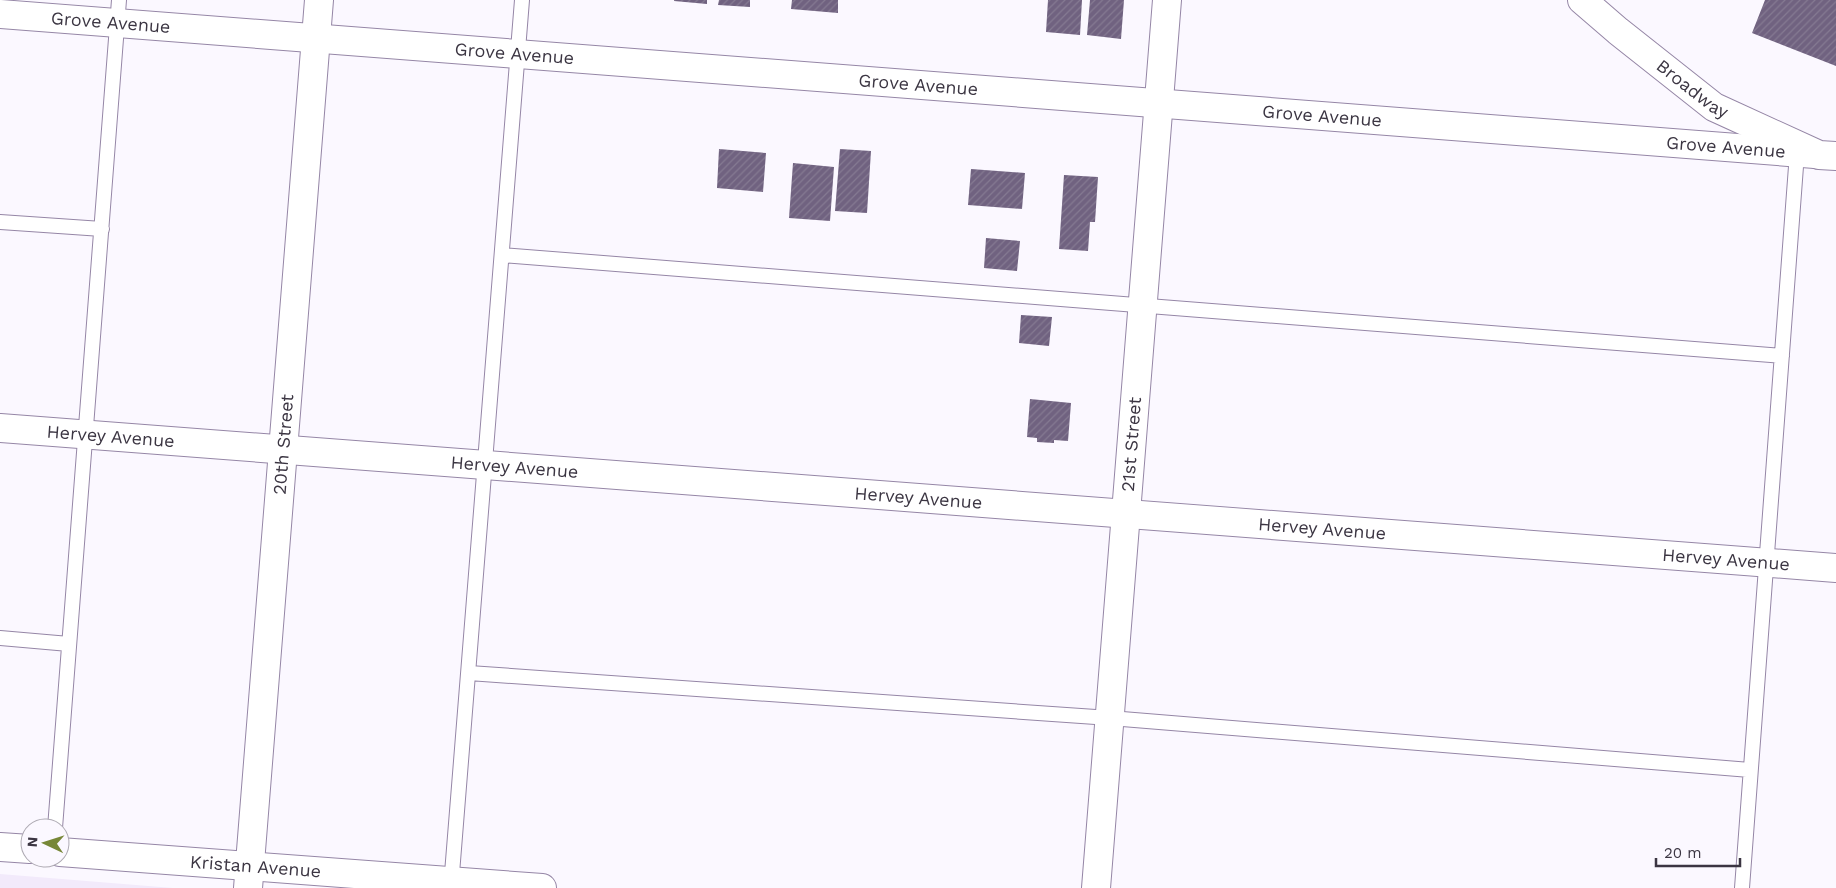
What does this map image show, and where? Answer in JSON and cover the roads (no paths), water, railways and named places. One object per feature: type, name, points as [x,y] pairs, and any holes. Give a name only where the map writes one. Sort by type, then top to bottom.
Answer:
[{"type":"street","name":"20th Street","points":[[249,877],[319,0]]},
{"type":"street","name":"21st Street","points":[[1096,888],[1167,0]]},
{"type":"street","name":"Broadway","points":[[1582,0],[1714,107],[1817,155]]},
{"type":"street","name":"Grove Avenue","points":[[0,14],[118,12],[317,39],[1817,155]]},
{"type":"street","name":"Hervey Avenue","points":[[0,428],[1836,568]]},
{"type":"street","points":[[0,847],[20,849]]},
{"type":"street","name":"Kristan Avenue","points":[[70,853],[249,877],[542,888]]},
{"type":"lane","points":[[452,885],[522,0]]},
{"type":"lane","points":[[56,818],[118,12]]},
{"type":"lane","points":[[1742,888],[1782,356],[1817,155]]},
{"type":"lane","points":[[0,222],[102,229]]},
{"type":"lane","points":[[502,255],[1782,356]]},
{"type":"lane","points":[[0,638],[70,644]]},
{"type":"lane","points":[[469,673],[1110,718],[1750,770]]}]
